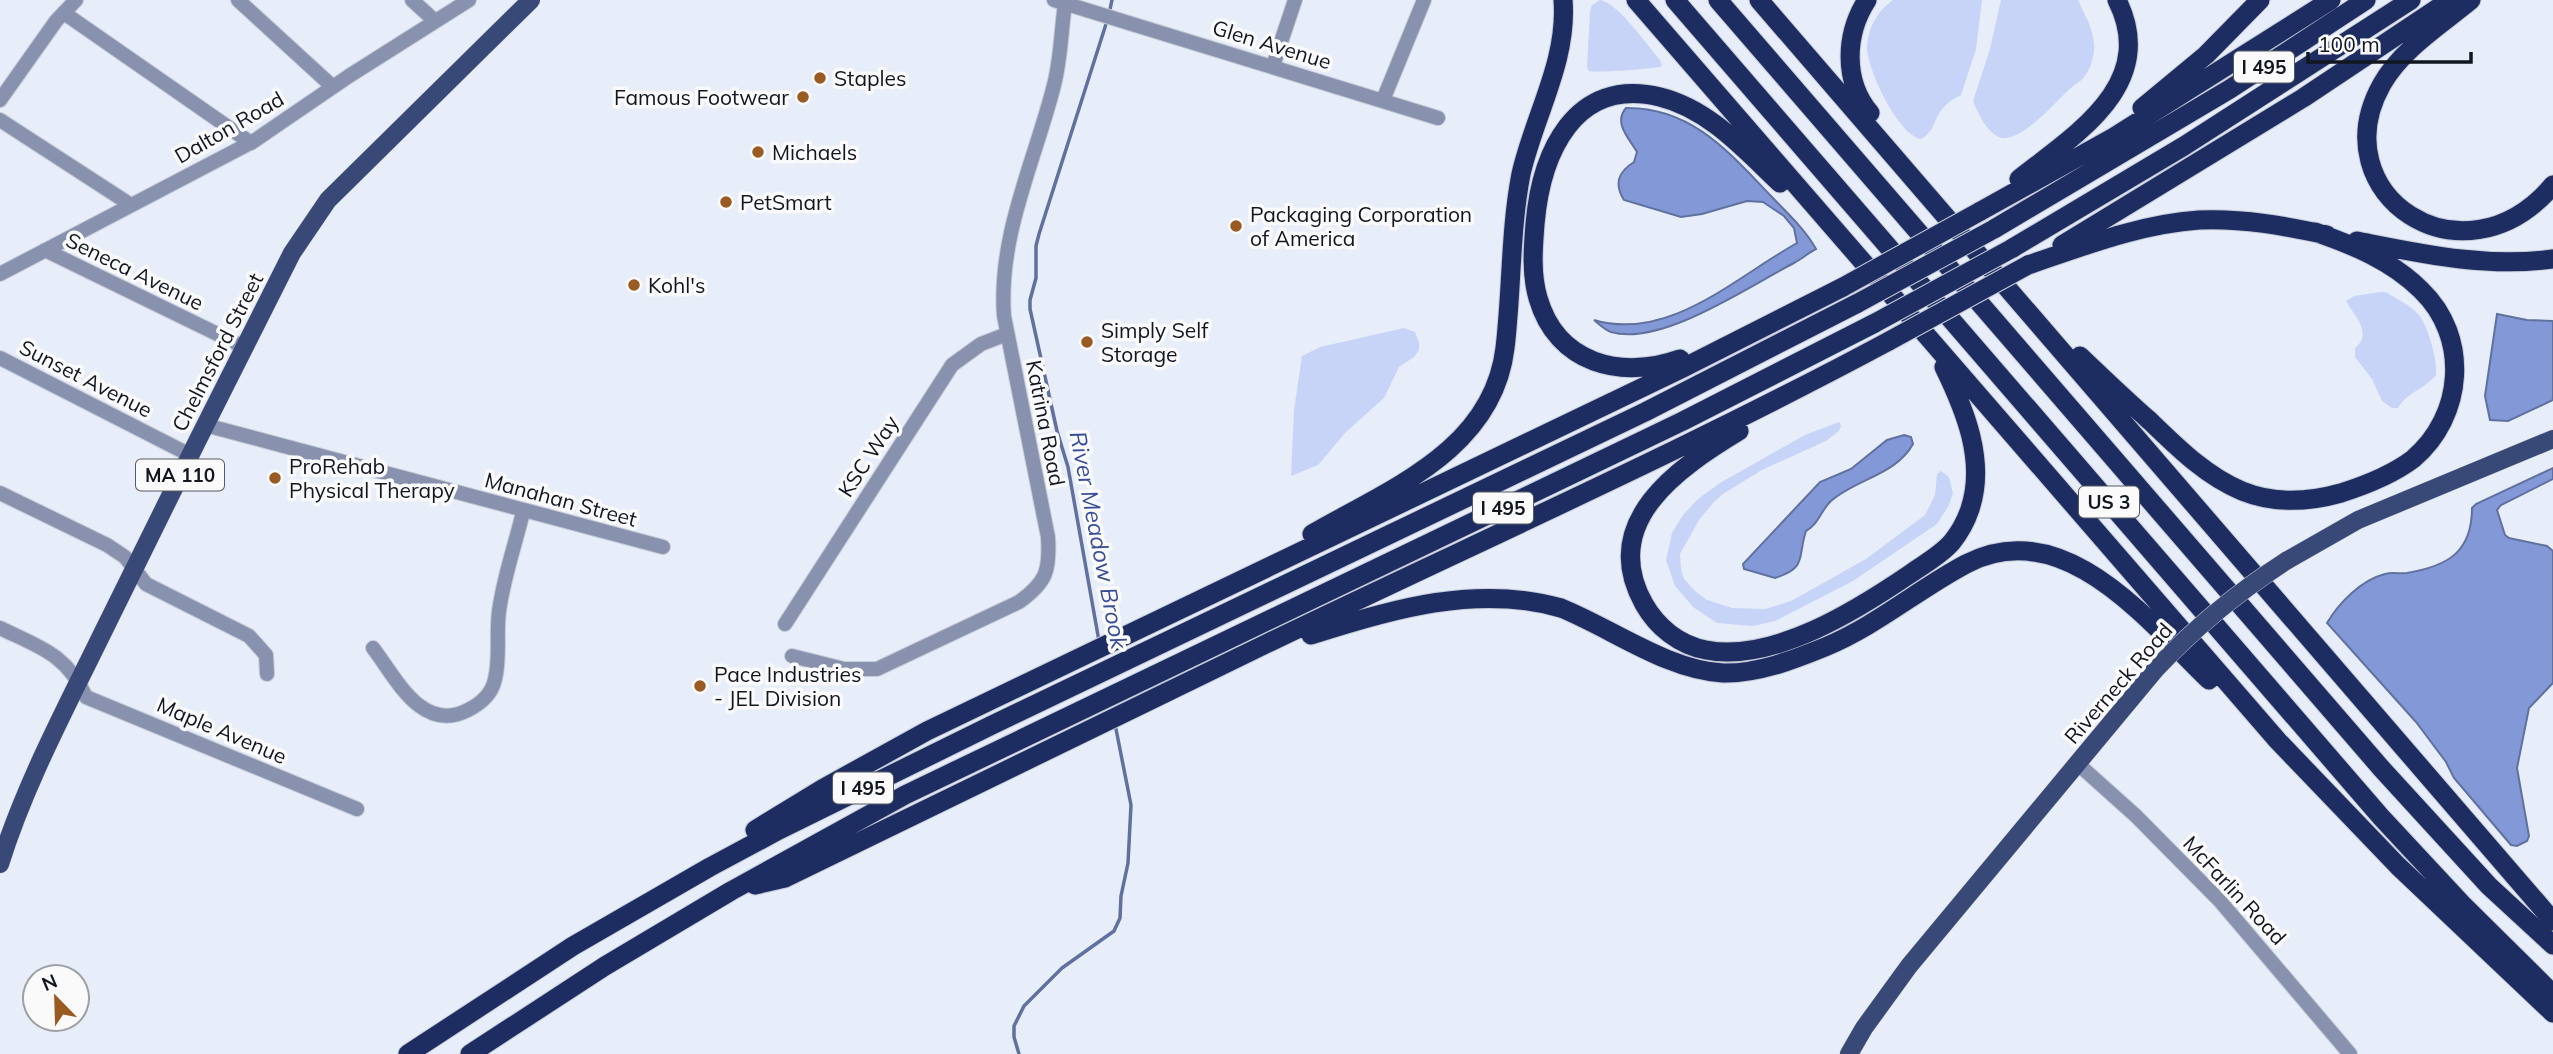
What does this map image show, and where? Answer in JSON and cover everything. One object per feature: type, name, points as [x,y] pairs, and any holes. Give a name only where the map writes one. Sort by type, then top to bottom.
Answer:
[{"type":"highway","points":[[1180,610],[1423,470],[1455,446],[1480,417],[1492,395],[1503,362],[1519,190],[1528,149],[1560,48],[1563,0]]},
{"type":"highway","points":[[1636,0],[2225,682],[2331,798]]},
{"type":"highway","name":"US 3","points":[[1675,0],[2381,817],[2462,904],[2553,994]]},
{"type":"highway","name":"US 3","points":[[1718,0],[2381,768],[2489,886],[2553,945]]},
{"type":"highway","points":[[1759,0],[2553,921]]},
{"type":"highway","points":[[1867,0],[1853,30],[1851,67],[1862,104],[1877,121],[1891,151]]},
{"type":"highway","points":[[1979,212],[2080,129],[2114,94],[2124,73],[2129,44],[2126,23],[2117,0]]},
{"type":"highway","points":[[2041,177],[2104,136],[2173,83],[2235,27],[2260,0]]},
{"type":"highway","points":[[641,906],[749,833],[927,731],[1683,369],[1843,287],[2149,116],[2331,0]]},
{"type":"highway","name":"I 495","points":[[408,1054],[506,988],[641,906],[779,830],[1645,412],[1858,303],[1994,229],[2230,89],[2366,0]]},
{"type":"highway","name":"I 495","points":[[470,1054],[595,972],[905,794],[1648,438],[1875,323],[2011,248],[2184,146],[2411,0]]},
{"type":"highway","points":[[732,891],[785,878],[1779,399],[2028,265],[2251,131],[2449,0]]},
{"type":"highway","points":[[2471,0],[2405,55],[2381,85],[2372,108],[2369,131],[2370,156],[2378,177],[2397,205],[2414,219],[2434,228],[2457,232],[2483,229],[2506,222],[2529,208],[2553,185]]},
{"type":"highway","points":[[1780,319],[1690,356],[1644,369],[1607,366],[1586,358],[1568,346],[1543,312],[1533,267],[1536,212],[1543,174],[1555,144],[1567,125],[1591,106],[1623,95],[1660,97],[1688,108],[1727,134],[1862,261]]},
{"type":"highway","points":[[2028,265],[2116,236],[2198,220],[2241,220],[2471,262],[2553,260]]},
{"type":"highway","points":[[2010,291],[2177,447],[2206,470],[2231,486],[2258,496],[2294,500],[2319,498],[2360,487],[2386,476],[2421,451],[2444,419],[2452,396],[2455,371],[2453,347],[2445,323],[2421,289],[2369,254],[2315,232]]},
{"type":"highway","points":[[1889,341],[1702,454],[1671,477],[1652,498],[1634,533],[1632,568],[1637,590],[1648,611],[1672,636],[1702,649],[1726,652],[1751,650],[1784,640],[1837,618],[1871,599],[1935,556],[1952,541],[1964,524],[1972,502],[1975,477],[1973,448],[1962,405],[1926,335]]},
{"type":"highway","points":[[1269,643],[1432,604],[1474,598],[1502,598],[1561,608],[1688,667],[1712,672],[1738,672],[1789,660],[1844,639],[1977,559],[2008,551],[2031,551],[2054,556],[2079,567],[2118,594],[2553,1013]]},
{"type":"main road","name":"Chelmsford Street","points":[[0,864],[20,811],[79,681],[292,253],[318,212],[385,142],[531,0]]},
{"type":"main road","name":"Riverneck Road","points":[[1849,1054],[1864,1028],[1909,966],[2155,670],[2205,622],[2246,589],[2321,539],[2368,516],[2553,439]]},
{"type":"street","points":[[0,100],[56,20],[76,0]]},
{"type":"street","points":[[238,0],[332,87]]},
{"type":"street","points":[[412,0],[435,22]]},
{"type":"street","name":"Dalton Road","points":[[0,274],[251,143],[332,87],[469,0]]},
{"type":"street","points":[[1273,66],[1295,0]]},
{"type":"street","points":[[1383,100],[1424,0]]},
{"type":"street","name":"Glen Avenue","points":[[1059,2],[1438,118]]},
{"type":"street","name":"Katrina Road","points":[[792,656],[844,669],[877,669],[1019,601],[1042,582],[1048,567],[1048,537],[1007,334],[1002,295],[1005,264],[1018,204],[1054,85],[1059,58],[1059,2]]},
{"type":"street","points":[[64,13],[251,143]]},
{"type":"street","points":[[0,120],[131,205]]},
{"type":"street","name":"Seneca Avenue","points":[[45,250],[244,347]]},
{"type":"street","name":"KSC Way","points":[[785,624],[952,365],[981,344],[1007,334]]},
{"type":"street","name":"Sunset Avenue","points":[[0,358],[190,455]]},
{"type":"street","name":"Manahan Street","points":[[205,425],[523,512],[663,547]]},
{"type":"street","points":[[0,493],[107,545],[125,557],[146,584],[248,636],[266,655],[267,674]]},
{"type":"street","points":[[373,648],[421,709],[436,716],[448,717],[462,714],[477,706],[489,695],[495,680],[500,603],[523,512]]},
{"type":"street","name":"Maple Avenue","points":[[0,628],[48,651],[66,664],[79,681],[86,697],[357,809]]},
{"type":"street","name":"McFarlin Road","points":[[2078,764],[2136,816],[2220,901],[2350,1054]]},
{"type":"shaded area","points":[[1600,0],[1623,16],[1660,60],[1662,66],[1589,71],[1590,11],[1592,5]]},
{"type":"shaded area","points":[[1893,0],[1982,0],[1976,49],[1961,95],[1944,106],[1931,130],[1921,139],[1912,135],[1894,114],[1878,85],[1868,57],[1871,27],[1882,9]]},
{"type":"shaded area","points":[[2001,0],[2078,0],[2094,45],[2091,65],[2081,80],[2021,133],[2003,138],[1988,129],[1973,101],[1990,49]]},
{"type":"shaded area","points":[[2386,292],[2419,315],[2434,353],[2436,375],[2406,398],[2398,408],[2392,408],[2382,401],[2372,379],[2355,357],[2355,348],[2360,342],[2362,331],[2358,319],[2346,301],[2354,296]]},
{"type":"shaded area","points":[[1404,328],[1415,332],[1419,350],[1399,367],[1384,398],[1346,432],[1318,465],[1291,476],[1294,410],[1302,356],[1320,347]]},
{"type":"shaded area","points":[[1839,422],[1839,431],[1826,441],[1762,470],[1714,502],[1699,520],[1680,554],[1684,579],[1695,591],[1707,600],[1732,608],[1765,609],[1791,601],[1866,559],[1925,515],[1935,495],[1937,474],[1941,471],[1949,477],[1953,493],[1937,524],[1853,581],[1775,621],[1753,626],[1717,623],[1693,607],[1675,586],[1666,560],[1672,533],[1683,515],[1698,499],[1720,483],[1805,435]]},
{"type":"water","points":[[1626,108],[1670,115],[1707,135],[1724,148],[1789,215],[1816,249],[1730,299],[1679,323],[1654,331],[1631,334],[1611,332],[1604,328],[1594,320],[1622,324],[1649,322],[1675,314],[1726,288],[1797,243],[1794,228],[1784,216],[1763,202],[1747,201],[1681,217],[1624,200],[1619,189],[1619,179],[1624,170],[1634,162],[1637,152],[1622,125],[1622,114]]},
{"type":"water","points":[[2497,314],[2527,320],[2553,321],[2553,400],[2508,421],[2490,420],[2485,396]]},
{"type":"water","points":[[1904,435],[1911,437],[1913,444],[1897,463],[1831,501],[1814,525],[1806,531],[1800,560],[1792,570],[1775,578],[1744,569],[1743,564],[1820,482],[1851,469],[1887,440]]},
{"type":"water","points":[[2553,468],[2553,479],[2501,505],[2497,510],[2505,535],[2509,538],[2547,546],[2553,551],[2553,683],[2529,708],[2517,768],[2529,836],[2527,841],[2517,846],[2511,845],[2454,778],[2446,762],[2416,722],[2327,623],[2344,600],[2368,581],[2385,574],[2422,570],[2446,561],[2455,554],[2468,536],[2472,508],[2476,504]]},
{"type":"waterway","name":"River Meadow Brook","points":[[1109,14],[1112,0]]},
{"type":"waterway","name":"River Meadow Brook","points":[[1099,641],[1068,467],[1057,431],[1030,300],[1036,278],[1036,246],[1039,234],[1107,21]]},
{"type":"waterway","name":"River Meadow Brook","points":[[1019,1054],[1014,1026],[1024,1006],[1062,968],[1114,931],[1120,918],[1121,896],[1128,863],[1131,805],[1115,724]]},
{"type":"place","name":"Staples","points":[[820,78]]},
{"type":"place","name":"Famous Footwear","points":[[803,97]]},
{"type":"place","name":"Michaels","points":[[758,152]]},
{"type":"place","name":"PetSmart","points":[[726,202]]},
{"type":"place","name":"Packaging Corporation of America","points":[[1236,226]]},
{"type":"place","name":"Kohl's","points":[[634,285]]},
{"type":"place","name":"Simply Self Storage","points":[[1087,342]]},
{"type":"place","name":"ProRehab Physical Therapy","points":[[275,478]]},
{"type":"place","name":"Pace Industries - JEL Division","points":[[700,686]]}]
